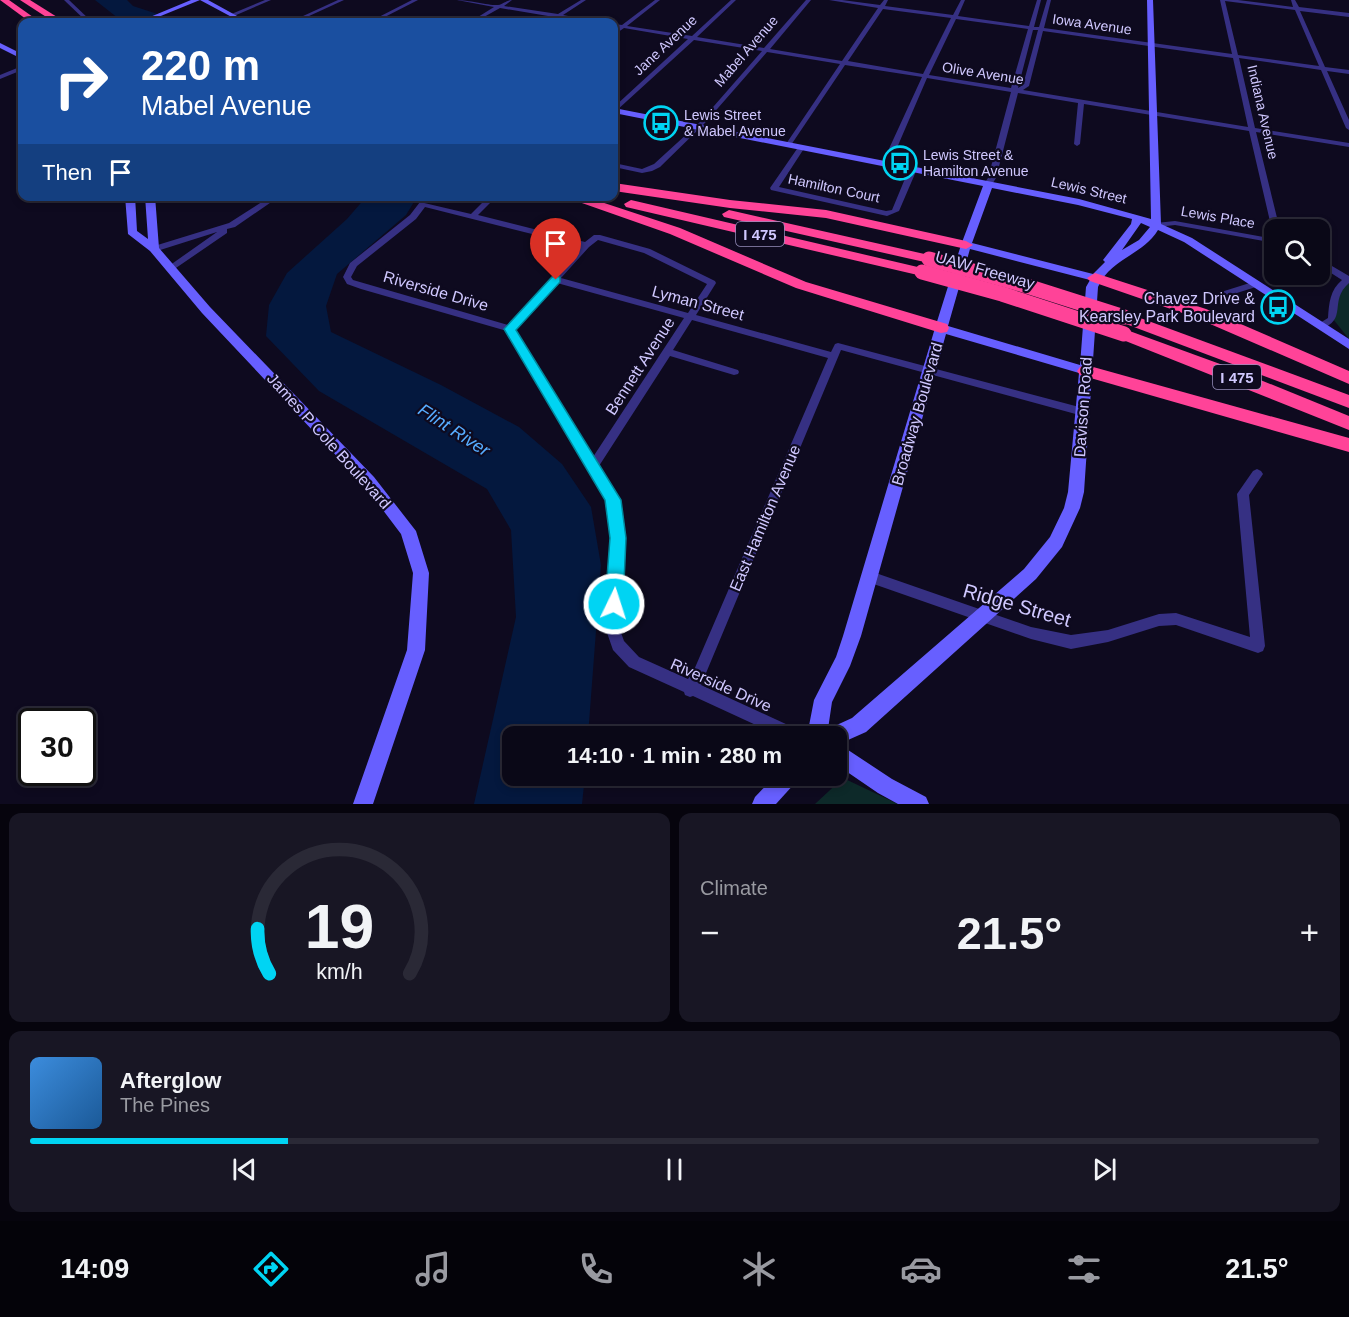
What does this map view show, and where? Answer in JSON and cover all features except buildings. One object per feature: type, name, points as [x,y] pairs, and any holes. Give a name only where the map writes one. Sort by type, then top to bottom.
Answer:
[{"type":"highway","points":[[3,0],[29,18]]},
{"type":"highway","points":[[24,0],[53,18]]},
{"type":"highway","points":[[618,188],[716,202],[826,214],[966,244]]},
{"type":"highway","name":"UAW Freeway","points":[[618,188],[926,266],[1002,294],[1124,326],[1349,402]]},
{"type":"highway","name":"UAW Freeway","points":[[618,200],[926,266]]},
{"type":"highway","points":[[583,201],[675,231],[801,285],[941,328]]},
{"type":"highway","points":[[1095,278],[1217,320],[1349,378]]},
{"type":"highway","name":"UAW Freeway","points":[[1124,326],[1225,372],[1349,423]]},
{"type":"highway","points":[[1086,371],[1349,445]]},
{"type":"main road","points":[[152,18],[197,0]]},
{"type":"main road","points":[[203,0],[238,18]]},
{"type":"main road","points":[[1106,265],[1142,240],[1153,231],[1156,225],[1150,0]]},
{"type":"main road","points":[[1,36],[15,43]]},
{"type":"main road","points":[[0,45],[18,55]]},
{"type":"main road","name":"Lewis Street","points":[[618,111],[1086,204],[1137,217],[1198,245],[1349,345]]},
{"type":"main road","name":"Broadway Boulevard","points":[[819,726],[823,700],[844,660],[870,577],[966,244],[988,184]]},
{"type":"main road","name":"James P Cole Boulevard","points":[[130,201],[132,232],[154,249],[206,310],[369,481],[408,531],[421,573],[416,650],[363,804]]},
{"type":"main road","points":[[150,201],[154,249]]},
{"type":"main road","points":[[966,244],[1095,278],[1136,224],[1137,217]]},
{"type":"main road","name":"Davison Road","points":[[847,730],[859,725],[1037,566],[1056,542],[1065,526],[1076,492],[1092,287],[1095,278]]},
{"type":"main road","points":[[941,328],[1086,371]]},
{"type":"main road","points":[[847,760],[885,786],[919,804]]},
{"type":"main road","points":[[762,804],[779,786]]},
{"type":"street","points":[[66,0],[86,18]]},
{"type":"street","points":[[232,15],[268,0]]},
{"type":"street","points":[[302,18],[342,0]]},
{"type":"street","points":[[380,18],[416,0]]},
{"type":"street","points":[[459,0],[571,18]]},
{"type":"street","points":[[479,18],[510,0]]},
{"type":"street","points":[[555,18],[584,0]]},
{"type":"street","points":[[618,30],[658,0]]},
{"type":"street","name":"Jane Avenue","points":[[618,106],[734,0]]},
{"type":"street","name":"Mabel Avenue","points":[[618,166],[642,171],[653,170],[697,126],[809,0]]},
{"type":"street","name":"Iowa Avenue","points":[[831,0],[1349,72]]},
{"type":"street","points":[[789,144],[886,0]]},
{"type":"street","points":[[886,164],[925,76],[963,0]]},
{"type":"street","name":"Broadway Boulevard","points":[[1016,91],[1014,87],[1039,0]]},
{"type":"street","name":"Broadway Boulevard","points":[[988,184],[992,178],[1013,93],[1026,86],[1049,0]]},
{"type":"street","points":[[1224,0],[1349,15]]},
{"type":"street","name":"Indiana Avenue","points":[[1224,0],[1273,219]]},
{"type":"street","points":[[1293,0],[1349,128]]},
{"type":"street","name":"Olive Avenue","points":[[618,26],[1349,145]]},
{"type":"street","points":[[1023,57],[1034,59]]},
{"type":"street","points":[[0,77],[18,70]]},
{"type":"street","points":[[0,77],[18,75]]},
{"type":"street","points":[[1077,144],[1082,101]]},
{"type":"street","name":"Hamilton Court","points":[[801,147],[774,188],[887,214],[895,211],[913,169]]},
{"type":"street","points":[[170,268],[269,201]]},
{"type":"street","points":[[472,217],[489,201]]},
{"type":"street","name":"Riverside Drive","points":[[472,217],[423,204],[413,217],[353,265],[347,277],[350,282],[510,329],[613,500],[618,538],[612,627],[618,645],[634,662],[690,690],[773,726]]},
{"type":"street","points":[[472,217],[586,245],[510,329]]},
{"type":"street","name":"Lewis Place","points":[[1156,225],[1175,223],[1264,239]]},
{"type":"street","points":[[154,249],[232,225]]},
{"type":"street","name":"Bennett Avenue","points":[[586,245],[597,237],[615,240],[647,250],[712,283],[593,466]]},
{"type":"street","points":[[1320,326],[1333,319],[1336,291],[1348,279],[1330,268]]},
{"type":"street","name":"Lyman Street","points":[[556,280],[690,316],[928,371],[1083,412]]},
{"type":"street","points":[[1221,295],[1256,284]]},
{"type":"street","name":"East Hamilton Avenue","points":[[690,690],[699,675],[835,351]]},
{"type":"street","points":[[668,352],[734,372]]},
{"type":"street","name":"Ridge Street","points":[[870,577],[980,617],[1030,633],[1071,642],[1108,636],[1159,620],[1176,619],[1258,646],[1244,494],[1257,474]]},
{"type":"green space","points":[[1349,279],[1349,339],[1333,319],[1334,300]]},
{"type":"green space","points":[[847,780],[898,804],[815,804],[834,786],[847,786]]},
{"type":"water","points":[[95,0],[127,0],[133,6],[170,18],[118,18]]},
{"type":"water","name":"Flint River","points":[[363,201],[415,201],[406,215],[337,274],[326,306],[331,332],[441,385],[519,427],[562,464],[591,507],[601,565],[589,726],[502,726],[502,786],[584,786],[582,804],[474,804],[516,617],[511,530],[487,489],[319,391],[266,336],[269,305],[287,273],[347,219]]},
{"type":"place","name":"Lewis Street & Mabel Avenue","points":[[661,123]]},
{"type":"place","name":"Lewis Street & Hamilton Avenue","points":[[900,163]]},
{"type":"place","name":"Chavez Drive & Kearsley Park Boulevard","points":[[1278,307]]},
{"type":"route","points":[[556,280],[510,329],[613,500],[618,538],[614,604]]}]
